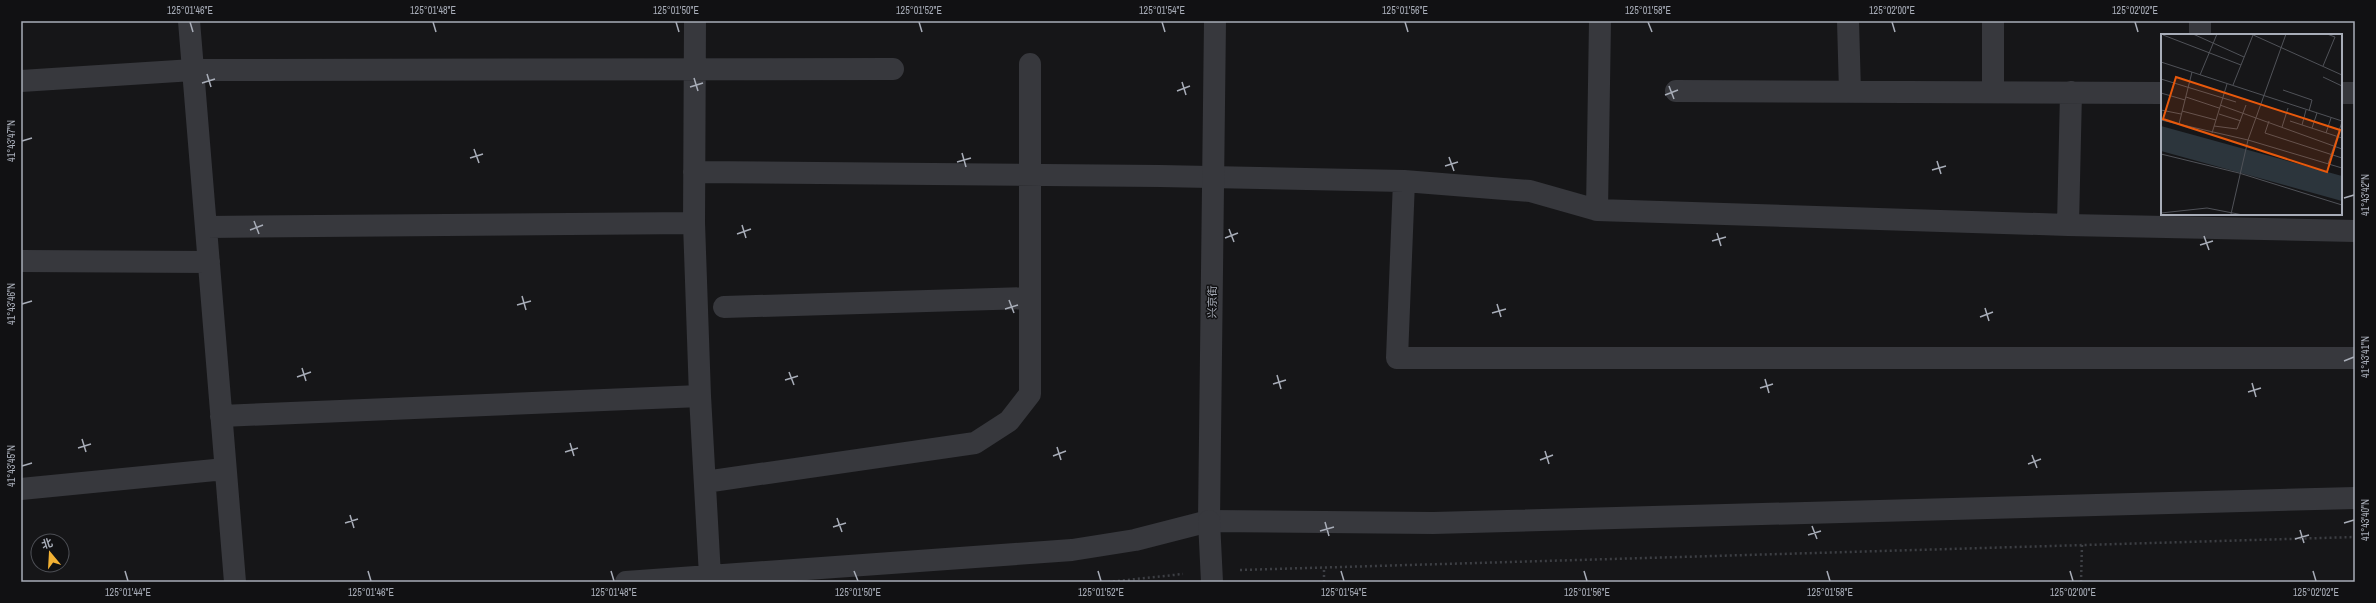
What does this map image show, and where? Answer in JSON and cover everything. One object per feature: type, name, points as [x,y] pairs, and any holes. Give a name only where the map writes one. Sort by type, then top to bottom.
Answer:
[{"type":"street","points":[[189,21],[235,582]]},
{"type":"street","points":[[695,21],[694,223],[700,396],[710,576]]},
{"type":"street","name":"兴京街","points":[[1212,582],[1209,521],[1215,21]]},
{"type":"street","points":[[1597,210],[1600,21]]},
{"type":"street","points":[[1848,21],[1850,92]]},
{"type":"street","points":[[1992,92],[1994,21]]},
{"type":"street","points":[[2200,21],[2200,34]]},
{"type":"street","points":[[705,482],[975,443],[1009,421],[1030,394],[1030,64]]},
{"type":"street","points":[[21,81],[193,70],[893,69]]},
{"type":"street","points":[[1676,91],[2161,93]]},
{"type":"street","points":[[2068,225],[2071,92]]},
{"type":"street","points":[[2342,93],[2355,93]]},
{"type":"street","points":[[694,172],[1213,177],[1404,181],[1530,191],[1597,210],[2068,225],[2355,231]]},
{"type":"street","points":[[1404,181],[1397,358],[2355,358]]},
{"type":"street","points":[[206,227],[694,223]]},
{"type":"street","points":[[21,261],[209,262]]},
{"type":"street","points":[[724,307],[1030,298]]},
{"type":"street","points":[[221,416],[700,396]]},
{"type":"street","points":[[21,489],[225,469]]},
{"type":"street","points":[[626,582],[1072,550],[1135,540],[1209,521],[1433,523],[2355,498]]},
{"type":"path","points":[[1324,582],[1324,567],[2355,537]]},
{"type":"path","points":[[2081,582],[2082,546]]}]
